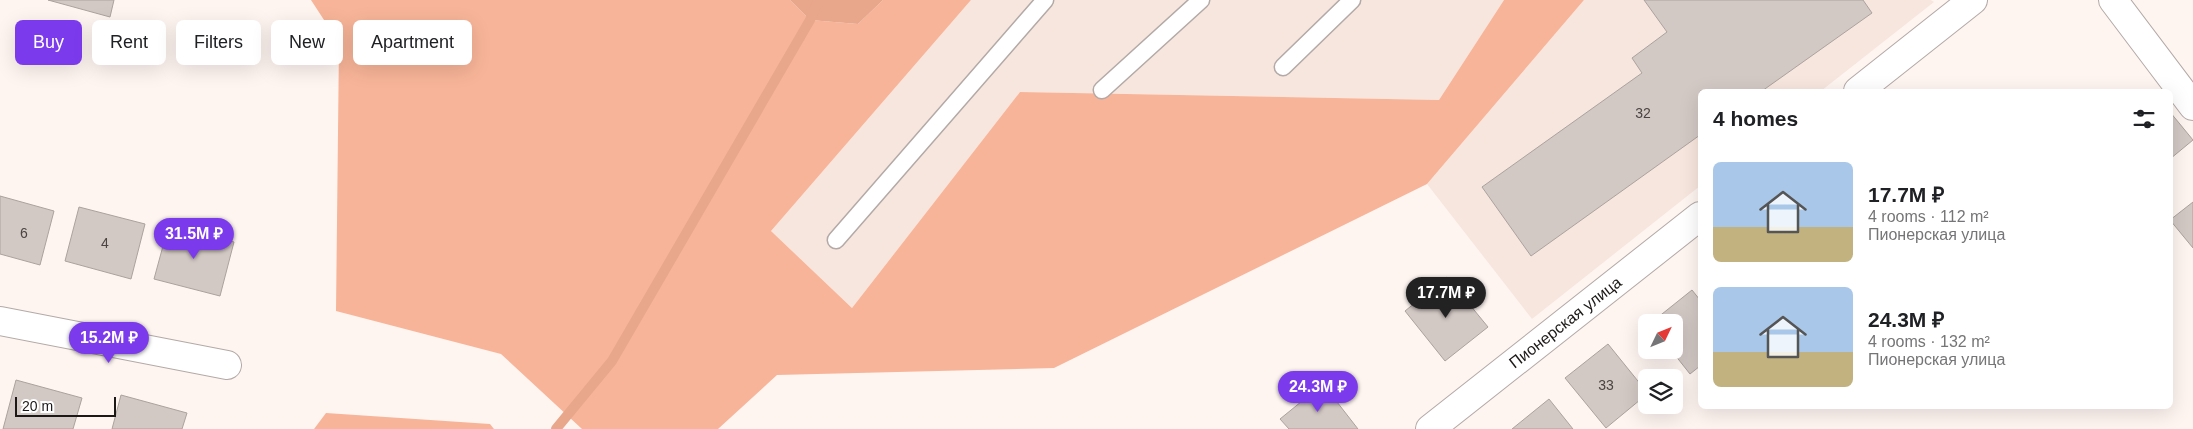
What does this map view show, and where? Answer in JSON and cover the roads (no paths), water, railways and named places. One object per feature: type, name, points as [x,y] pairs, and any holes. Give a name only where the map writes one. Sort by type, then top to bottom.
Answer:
[{"type":"street","points":[[1861,89],[1973,0]]},
{"type":"street","points":[[2113,0],[2193,106]]},
{"type":"street","name":"Пионерская улица","points":[[1430,429],[1698,218]]},
{"type":"street","points":[[0,321],[227,366]]},
{"type":"lane","points":[[836,240],[1045,0]]},
{"type":"lane","points":[[1102,90],[1201,0]]},
{"type":"lane","points":[[1283,67],[1352,0]]},
{"type":"waterway","points":[[556,429],[612,361],[810,20],[818,0]]}]
